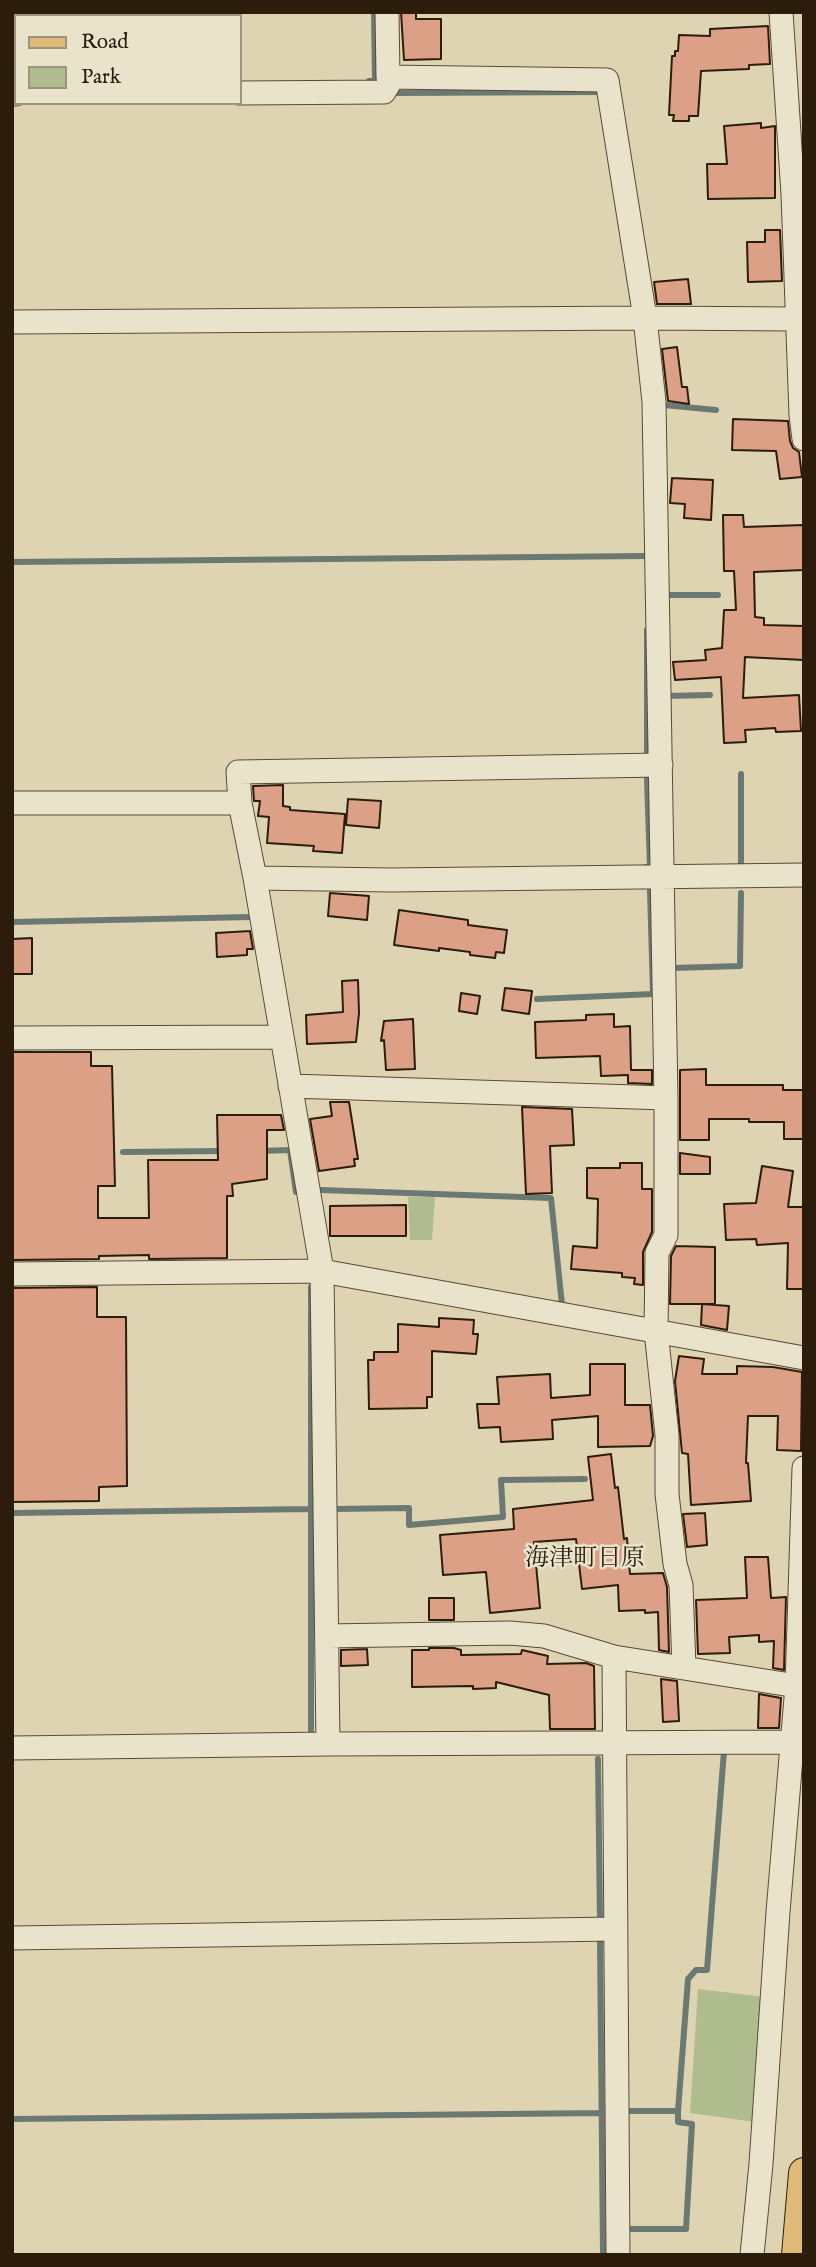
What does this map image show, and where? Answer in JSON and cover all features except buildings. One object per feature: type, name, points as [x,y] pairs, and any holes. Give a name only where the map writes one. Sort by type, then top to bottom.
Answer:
[{"type":"main road","points":[[797,2255],[804,2173]]},
{"type":"street","points":[[387,12],[388,77],[607,80],[645,318],[654,402],[666,1098],[666,1235],[657,1253],[656,1331],[667,1435],[667,1494],[681,1585],[684,1667]]},
{"type":"street","points":[[781,12],[804,439]]},
{"type":"street","points":[[242,93],[384,92],[393,77]]},
{"type":"street","points":[[12,322],[797,319]]},
{"type":"street","points":[[328,1744],[322,1271],[240,803],[238,772],[661,765]]},
{"type":"street","points":[[12,803],[240,803]]},
{"type":"street","points":[[255,878],[392,880],[804,876]]},
{"type":"street","points":[[12,1038],[282,1037]]},
{"type":"street","points":[[290,1086],[666,1098]]},
{"type":"street","points":[[12,1274],[322,1271],[804,1357]]},
{"type":"street","points":[[752,2255],[797,1686],[804,1468]]},
{"type":"street","points":[[327,1636],[510,1633],[544,1636],[614,1657],[797,1686]]},
{"type":"street","points":[[614,1657],[618,2255]]},
{"type":"street","points":[[12,1748],[793,1742]]},
{"type":"street","points":[[12,1938],[614,1929]]},
{"type":"green space","points":[[408,1197],[435,1197],[432,1240],[410,1240]]},
{"type":"green space","points":[[698,1989],[766,1997],[755,2122],[690,2113]]},
{"type":"waterway","points":[[369,81],[375,81],[374,12]]},
{"type":"waterway","points":[[395,93],[603,92]]},
{"type":"waterway","points":[[664,405],[716,410]]},
{"type":"waterway","points":[[12,562],[646,556]]},
{"type":"waterway","points":[[667,595],[718,595]]},
{"type":"waterway","points":[[647,630],[647,760]]},
{"type":"waterway","points":[[667,696],[710,695]]},
{"type":"waterway","points":[[741,774],[741,867]]},
{"type":"waterway","points":[[646,867],[650,867],[647,779]]},
{"type":"waterway","points":[[537,999],[653,994],[650,891]]},
{"type":"waterway","points":[[673,968],[740,966],[741,893]]},
{"type":"waterway","points":[[12,922],[251,917]]},
{"type":"waterway","points":[[260,1151],[290,1150],[296,1192]]},
{"type":"waterway","points":[[123,1152],[225,1151]]},
{"type":"waterway","points":[[321,1190],[551,1198],[562,1305],[565,1305]]},
{"type":"waterway","points":[[311,1287],[311,1730]]},
{"type":"waterway","points":[[333,1509],[409,1508],[409,1525],[503,1517],[501,1480],[585,1479]]},
{"type":"waterway","points":[[12,1513],[311,1509]]},
{"type":"waterway","points":[[626,2111],[678,2111],[688,1979],[696,1970],[707,1970],[724,1751]]},
{"type":"waterway","points":[[598,1759],[598,1923]]},
{"type":"waterway","points":[[600,1941],[603,2255]]},
{"type":"waterway","points":[[628,2229],[686,2229],[692,2124],[678,2122],[678,2111]]},
{"type":"waterway","points":[[12,2119],[602,2113]]},
{"type":"district","name":"海津町日原","points":[[585,1560]]}]
